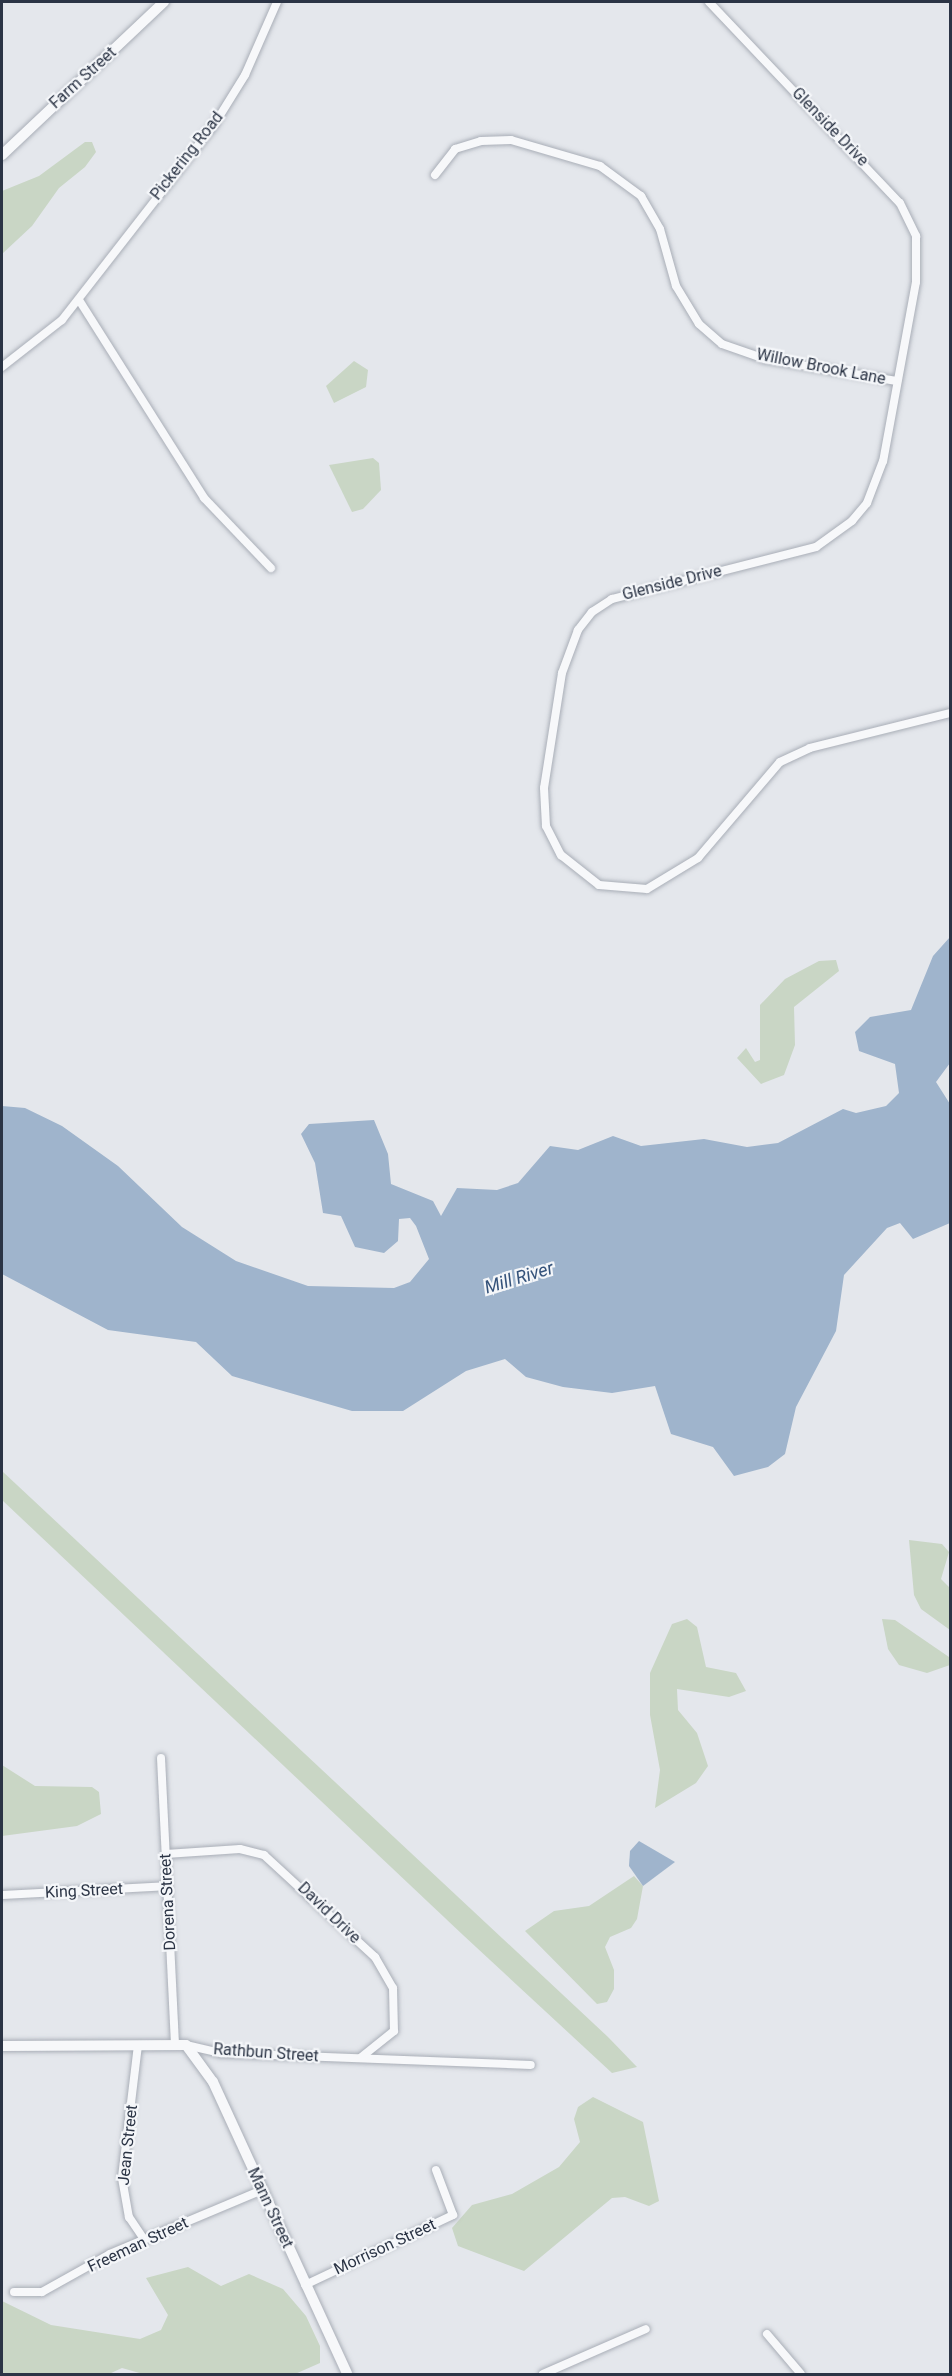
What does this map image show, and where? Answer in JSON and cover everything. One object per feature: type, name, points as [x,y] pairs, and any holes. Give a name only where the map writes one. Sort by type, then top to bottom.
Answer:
[{"type":"street","name":"Farm Street","points":[[2,155],[164,2]]},
{"type":"street","name":"Pickering Road","points":[[2,367],[49,332],[79,300],[232,99],[277,2]]},
{"type":"street","name":"Glenside Drive","points":[[710,2],[909,217],[918,252],[877,485],[837,534],[787,555],[612,599],[592,612],[578,630],[562,674],[544,788],[546,825],[561,855],[599,885],[647,889],[698,858],[780,762],[810,748],[951,712]]},
{"type":"street","name":"Willow Brook Lane","points":[[435,175],[455,149],[481,141],[511,140],[600,166],[641,196],[660,229],[676,286],[699,324],[722,344],[765,359],[897,381]]},
{"type":"street","points":[[79,300],[204,498],[271,568]]},
{"type":"street","name":"Dorena Street","points":[[161,1758],[166,1886],[181,2045]]},
{"type":"street","name":"David Drive","points":[[165,1854],[240,1849],[264,1855],[375,1957],[393,1988],[394,2031],[360,2058]]},
{"type":"street","name":"King Street","points":[[2,1895],[166,1886]]},
{"type":"street","name":"Jean Street","points":[[138,2045],[122,2178],[129,2217],[144,2239]]},
{"type":"street","name":"Rathbun Street","points":[[2,2046],[181,2045],[220,2053],[531,2065]]},
{"type":"street","name":"Mann Street","points":[[181,2045],[213,2082],[347,2374]]},
{"type":"street","name":"Morrison Street","points":[[306,2284],[453,2215],[436,2170]]},
{"type":"street","name":"Freeman Street","points":[[14,2292],[42,2292],[144,2239],[262,2190]]},
{"type":"street","points":[[543,2374],[646,2329]]},
{"type":"street","points":[[767,2334],[801,2374]]},
{"type":"green space","points":[[85,142],[92,142],[96,152],[85,167],[59,188],[32,226],[2,254],[2,191],[39,176]]},
{"type":"green space","points":[[354,361],[368,370],[366,387],[334,403],[326,386]]},
{"type":"green space","points":[[373,458],[379,463],[381,490],[363,509],[352,512],[329,465]]},
{"type":"green space","points":[[836,960],[839,971],[794,1007],[795,1045],[784,1075],[761,1084],[737,1058],[746,1048],[755,1062],[760,1060],[760,1005],[785,979],[819,961]]},
{"type":"green space","points":[[2,1471],[608,2037],[637,2067],[612,2073],[463,1935],[2,1500]]},
{"type":"green space","points":[[909,1540],[942,1544],[949,1552],[941,1579],[950,1588],[950,1630],[921,1609],[914,1595]]},
{"type":"green space","points":[[687,1619],[697,1627],[706,1667],[736,1673],[746,1691],[729,1697],[677,1689],[678,1710],[697,1733],[708,1766],[696,1783],[655,1808],[660,1770],[650,1715],[650,1673],[672,1624]]},
{"type":"green space","points":[[882,1619],[895,1620],[949,1657],[950,1665],[927,1673],[899,1665],[888,1649]]},
{"type":"green space","points":[[2,1765],[35,1786],[92,1787],[99,1792],[101,1814],[77,1826],[2,1836]]},
{"type":"green space","points":[[634,1876],[643,1886],[637,1919],[631,1928],[610,1937],[605,1947],[614,1970],[614,1989],[607,2002],[597,2004],[525,1931],[554,1911],[589,1906]]},
{"type":"green space","points":[[593,2097],[643,2122],[659,2201],[649,2206],[625,2197],[612,2198],[524,2271],[458,2246],[452,2228],[472,2205],[512,2194],[559,2167],[580,2142],[574,2119],[578,2107]]},
{"type":"green space","points":[[188,2267],[221,2286],[249,2274],[283,2289],[306,2316],[320,2346],[320,2363],[295,2374],[143,2374],[122,2368],[109,2374],[2,2374],[2,2301],[51,2325],[140,2339],[161,2330],[168,2315],[146,2278]]},
{"type":"water","name":"Mill River","points":[[950,937],[950,1063],[936,1082],[950,1104],[950,1223],[913,1239],[900,1223],[887,1228],[844,1275],[836,1331],[796,1407],[785,1454],[768,1467],[734,1476],[713,1447],[671,1434],[655,1386],[612,1393],[563,1387],[526,1377],[505,1359],[466,1371],[403,1411],[352,1411],[232,1376],[196,1342],[108,1330],[2,1274],[2,1106],[25,1108],[62,1126],[118,1166],[182,1227],[236,1261],[308,1286],[394,1288],[410,1282],[429,1259],[416,1226],[410,1218],[399,1219],[398,1241],[384,1253],[355,1247],[341,1216],[323,1213],[315,1163],[301,1134],[309,1124],[374,1120],[388,1154],[391,1184],[433,1201],[441,1216],[457,1188],[497,1190],[518,1183],[550,1146],[578,1150],[613,1136],[641,1146],[704,1139],[747,1147],[778,1143],[843,1109],[856,1113],[886,1106],[899,1093],[895,1064],[859,1051],[855,1032],[870,1017],[911,1010],[933,956]]},
{"type":"water","points":[[639,1841],[675,1862],[643,1886],[629,1866],[630,1851]]}]
